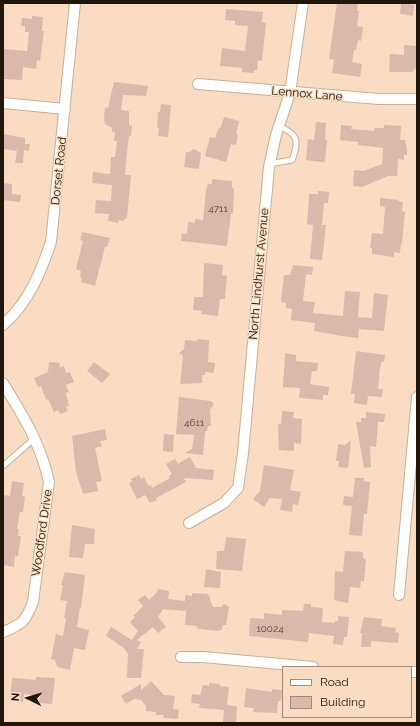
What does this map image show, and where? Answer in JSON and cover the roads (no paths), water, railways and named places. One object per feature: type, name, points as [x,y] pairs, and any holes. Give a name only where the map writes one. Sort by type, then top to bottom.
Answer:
[{"type":"street","name":"Dorset Road","points":[[3,325],[14,316],[28,296],[38,278],[51,242],[66,109],[75,3]]},
{"type":"street","name":"North Lindhurst Avenue","points":[[189,523],[224,503],[238,488],[243,453],[270,164],[279,126],[290,93],[303,3]]},
{"type":"street","name":"Lennox Lane","points":[[198,84],[385,100],[417,99]]},
{"type":"street","points":[[3,103],[66,109]]},
{"type":"street","name":"Woodford Drive","points":[[3,383],[36,438],[46,464],[49,482],[33,602],[26,619],[15,627],[3,632]]},
{"type":"street","points":[[399,595],[417,397]]},
{"type":"street","points":[[181,657],[203,657],[302,666]]},
{"type":"lane","points":[[270,164],[292,160],[295,151],[296,137],[292,132],[279,126]]},
{"type":"lane","points":[[3,466],[36,438]]}]
